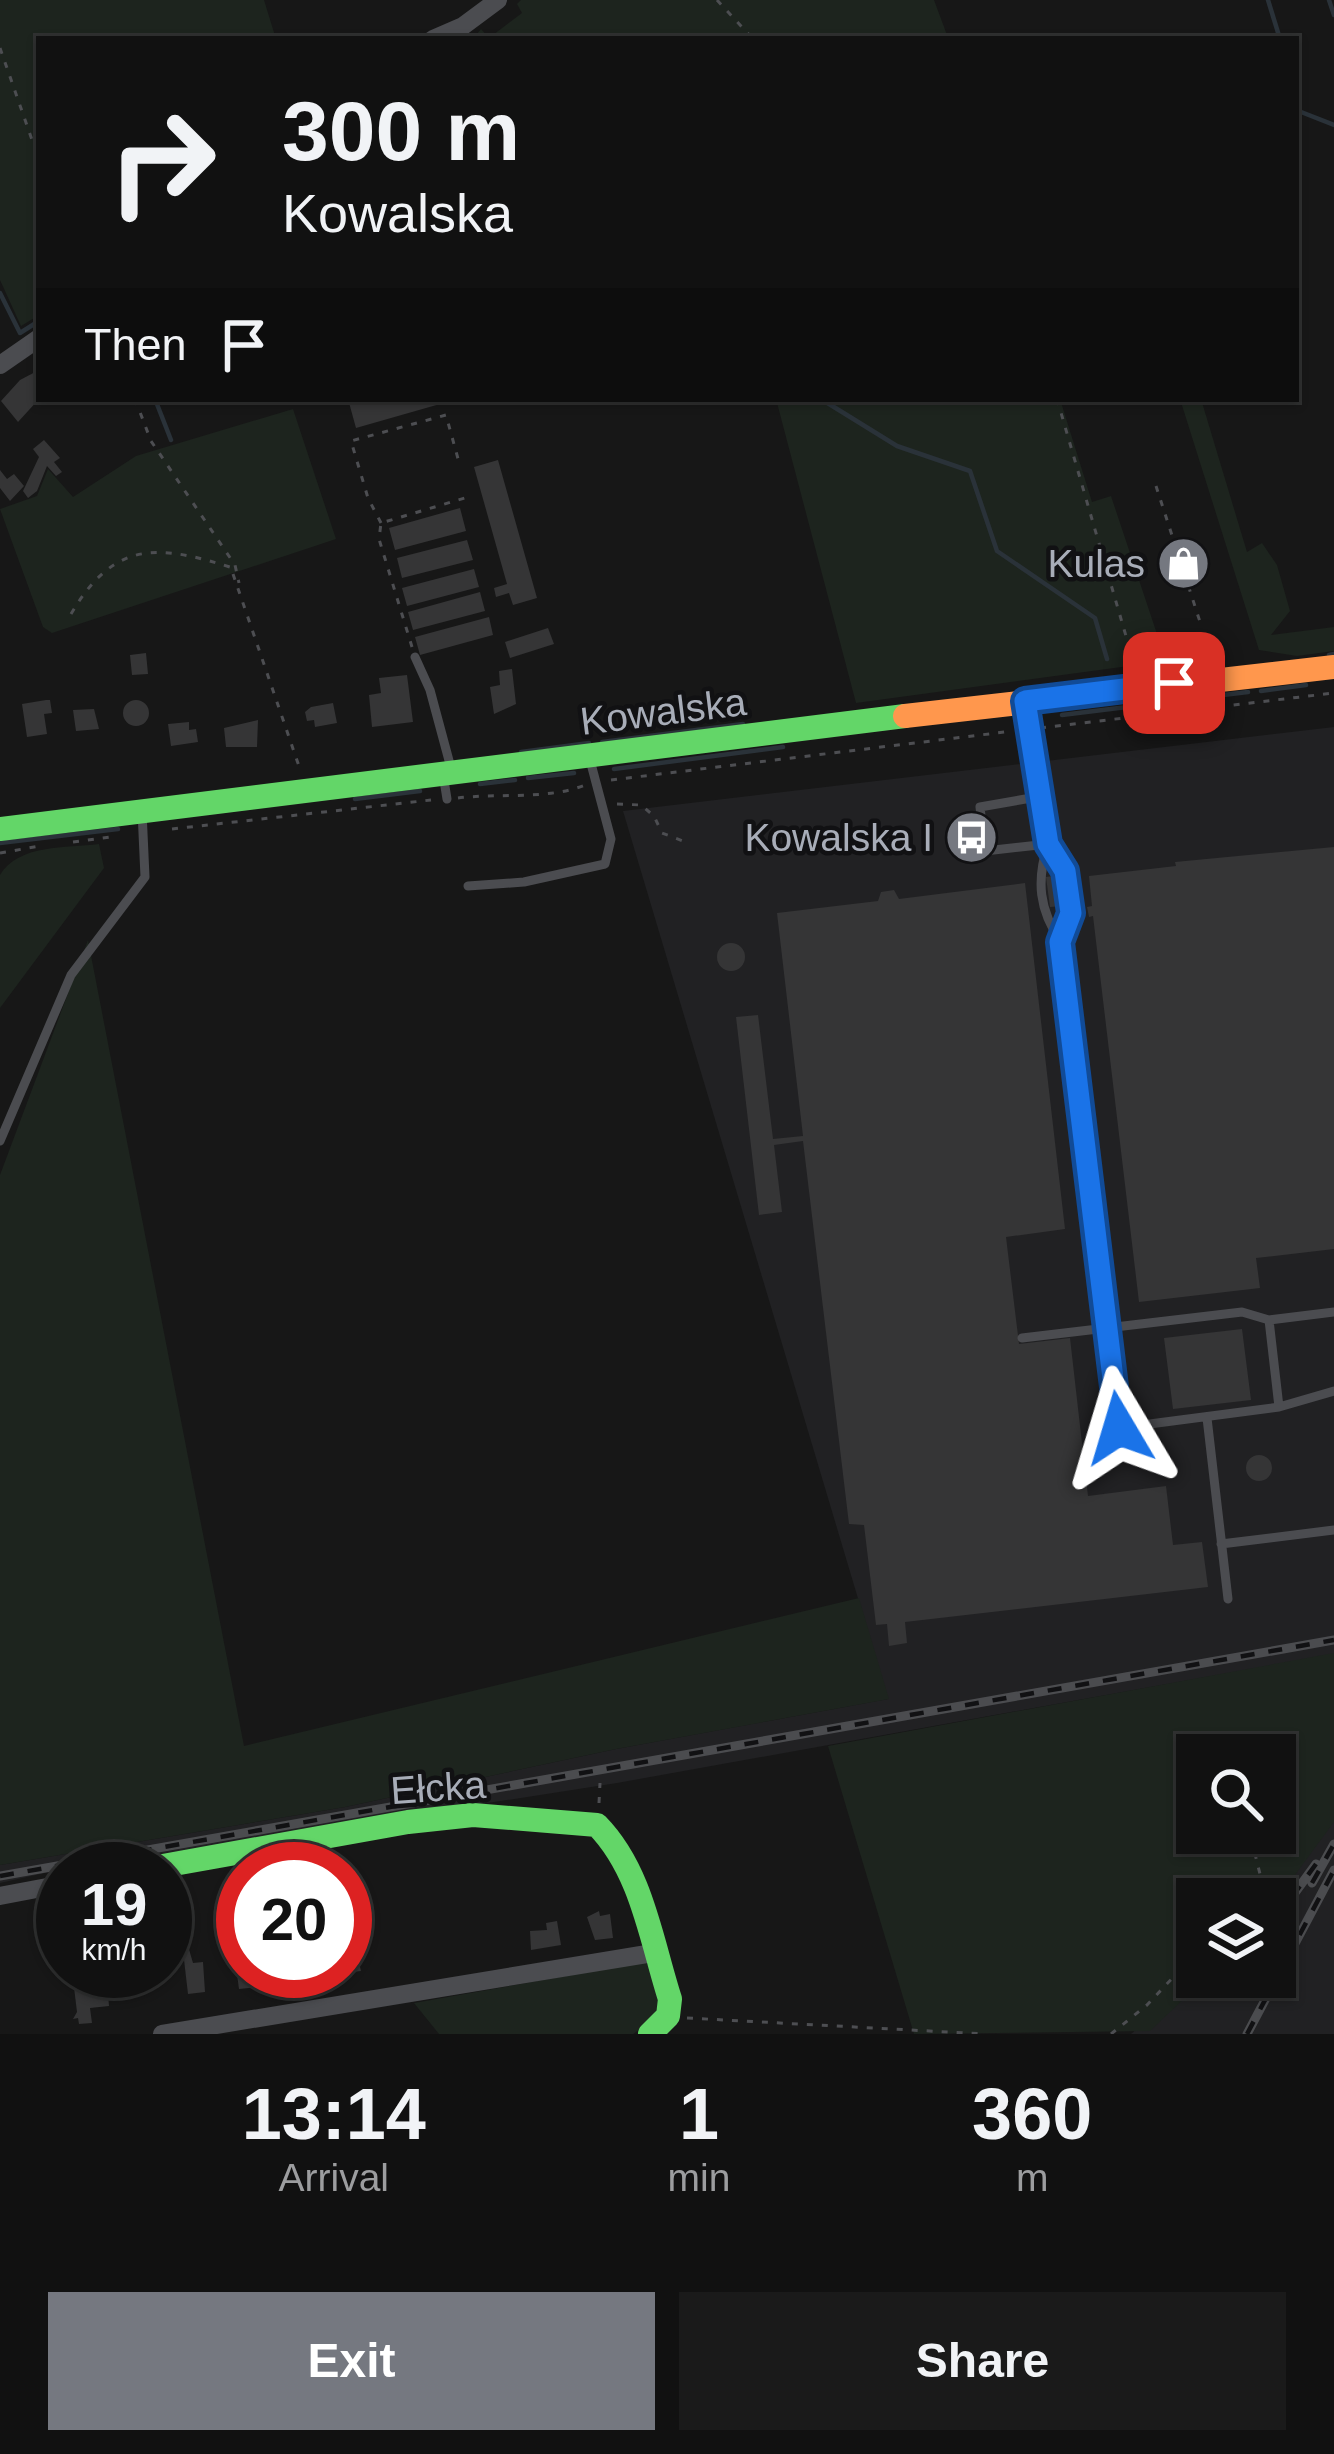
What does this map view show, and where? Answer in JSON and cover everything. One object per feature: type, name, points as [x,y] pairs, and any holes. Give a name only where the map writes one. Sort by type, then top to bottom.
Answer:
[{"type":"street","points":[[440,36],[463,26],[498,0]]},
{"type":"street","points":[[0,365],[36,340]]},
{"type":"street","name":"Kowalska","points":[[0,829],[143,821],[306,791],[447,782],[589,756],[1334,667]]},
{"type":"street","name":"Ełcka","points":[[192,1861],[473,1815],[596,1825],[611,1835],[623,1858],[670,1999],[659,2025]]},
{"type":"street","points":[[0,1896],[36,1889]]},
{"type":"street","points":[[162,2034],[653,1953]]},
{"type":"lane","points":[[415,657],[430,690],[447,782]]},
{"type":"lane","points":[[1025,701],[1048,844],[1065,871],[1071,913],[1060,942]]},
{"type":"lane","points":[[468,886],[543,879],[605,864],[610,839],[589,756]]},
{"type":"lane","points":[[1037,797],[980,807],[985,851],[1048,844]]},
{"type":"lane","points":[[0,1141],[71,975],[145,877],[143,821]]},
{"type":"lane","points":[[1048,844],[1039,873],[1041,894],[1044,914],[1060,942],[1119,1428],[1280,1407],[1334,1391]]},
{"type":"lane","points":[[1022,1338],[1243,1312],[1269,1320],[1334,1312]]},
{"type":"lane","points":[[1269,1320],[1280,1407]]},
{"type":"lane","points":[[1207,1418],[1228,1599]]},
{"type":"lane","points":[[1221,1544],[1334,1530]]},
{"type":"path","points":[[717,0],[750,36]]},
{"type":"path","points":[[0,49],[36,151]]},
{"type":"path","points":[[136,402],[151,441],[235,571],[306,791]]},
{"type":"path","points":[[1058,402],[1131,640],[1137,687]]},
{"type":"path","points":[[415,657],[379,539],[381,523],[368,498],[351,441],[446,415],[460,466]]},
{"type":"path","points":[[1156,486],[1202,628]]},
{"type":"path","points":[[381,523],[468,497]]},
{"type":"path","points":[[70,614],[96,575],[128,556],[198,558],[235,571]]},
{"type":"path","points":[[1041,728],[1334,693]]},
{"type":"path","points":[[604,781],[1009,732]]},
{"type":"path","points":[[143,821],[189,829],[447,782],[524,795],[586,784]]},
{"type":"path","points":[[601,804],[641,805],[654,816],[662,833],[682,841]]},
{"type":"path","points":[[1255,1854],[1261,1878]]},
{"type":"path","points":[[1111,2034],[1176,1975]]},
{"type":"path","points":[[659,2025],[817,2022],[985,2034]]},
{"type":"shaded area","points":[[0,0],[264,0],[275,36],[36,36],[36,317],[21,326],[0,280]]},
{"type":"shaded area","points":[[521,0],[934,0],[947,35],[964,36],[492,36],[522,13],[517,4]]},
{"type":"shaded area","points":[[777,402],[1061,402],[1092,502],[1111,496],[1166,661],[856,703]]},
{"type":"shaded area","points":[[1181,402],[1202,402],[1247,552],[1262,543],[1277,565],[1290,611],[1271,635],[1334,627],[1334,651],[1297,656],[1259,650]]},
{"type":"shaded area","points":[[293,409],[336,539],[52,633],[43,627],[0,509],[37,496],[48,469],[73,497],[136,456]]},
{"type":"shaded area","points":[[1334,727],[1334,1654],[617,1783],[192,1849],[192,1842],[137,1842],[345,1807],[616,1749],[888,1699],[623,811]]},
{"type":"shaded area","points":[[99,844],[104,868],[0,1008],[0,875],[31,853]]},
{"type":"shaded area","points":[[88,940],[244,1746],[859,1598],[889,1699],[616,1749],[345,1807],[137,1842],[36,1842],[36,1859],[0,1865],[0,1175]]},
{"type":"shaded area","points":[[1334,1653],[1334,1822],[1293,1878],[1176,1878],[1176,1998],[1185,1998],[1150,2031],[914,2034],[828,1746]]},
{"type":"shaded area","points":[[1334,1805],[1334,2034],[1131,2034],[1176,1995],[1296,1998],[1296,1878],[1288,1878]]},
{"type":"shaded area","points":[[36,1859],[36,1875],[0,1883],[0,1865]]},
{"type":"shaded area","points":[[645,1962],[658,1982],[659,2001],[650,2020],[633,2034],[439,2034],[414,2003]]},
{"type":"building","points":[[36,372],[36,402],[18,422],[1,401],[20,380]]},
{"type":"building","points":[[349,402],[447,402],[356,428]]},
{"type":"building","points":[[44,440],[60,458],[54,462],[62,472],[56,476],[47,466],[37,491],[28,498],[23,491],[39,457],[33,449]]},
{"type":"building","points":[[498,460],[537,598],[513,605],[509,593],[496,597],[494,588],[507,584],[474,467]]},
{"type":"building","points":[[0,470],[7,479],[14,474],[24,486],[10,501],[0,488]]},
{"type":"building","points":[[460,508],[466,531],[395,550],[389,528]]},
{"type":"building","points":[[467,540],[473,560],[402,578],[397,558]]},
{"type":"building","points":[[474,569],[479,587],[407,606],[402,588]]},
{"type":"building","points":[[480,592],[485,611],[413,630],[408,612]]},
{"type":"building","points":[[489,617],[493,635],[420,655],[415,637]]},
{"type":"building","points":[[548,628],[554,644],[510,658],[505,642]]},
{"type":"building","points":[[146,653],[148,674],[132,675],[130,655]]},
{"type":"building","points":[[512,669],[516,704],[494,714],[490,687],[500,685],[499,671]]},
{"type":"building","points":[[407,675],[413,722],[372,727],[369,695],[381,693],[379,678]]},
{"type":"building","points":[[50,700],[52,713],[44,714],[47,734],[27,737],[22,704]]},
{"type":"building","points":[[136,700],[149,713],[136,726],[123,713]]},
{"type":"building","points":[[333,703],[337,723],[315,727],[314,720],[307,721],[305,712],[311,707]]},
{"type":"building","points":[[94,709],[99,729],[76,731],[73,710]]},
{"type":"building","points":[[258,720],[257,747],[226,747],[224,728]]},
{"type":"building","points":[[189,722],[198,742],[171,746],[168,724]]},
{"type":"building","points":[[1334,847],[1334,1249],[1256,1258],[1260,1288],[1139,1302],[1093,916],[1089,917],[1087,907],[1092,906],[1089,876],[1176,866],[1175,862]]},
{"type":"building","points":[[1060,875],[1064,906],[1050,907],[1046,877]]},
{"type":"building","points":[[1025,883],[1065,1229],[1006,1237],[1019,1344],[1070,1338],[1088,1496],[1166,1486],[1173,1545],[1202,1542],[1208,1587],[905,1622],[907,1643],[889,1646],[887,1624],[876,1625],[864,1525],[849,1524],[803,1141],[774,1145],[782,1212],[759,1215],[736,1017],[758,1015],[773,1139],[803,1136],[777,913],[878,901],[881,892],[894,890],[899,899]]},
{"type":"building","points":[[731,943],[741,947],[745,957],[741,967],[731,971],[721,967],[717,957],[721,947]]},
{"type":"building","points":[[1242,1329],[1251,1400],[1173,1409],[1164,1338]]},
{"type":"building","points":[[1259,1455],[1272,1468],[1259,1481],[1246,1468]]},
{"type":"building","points":[[599,1911],[600,1916],[610,1914],[613,1938],[595,1940],[587,1917]]},
{"type":"building","points":[[557,1921],[561,1945],[531,1950],[530,1931],[547,1930],[546,1923]]},
{"type":"building","points":[[192,1960],[203,1962],[205,1992],[192,1994]]},
{"type":"building","points":[[75,1998],[108,1998],[109,2006],[90,2008],[92,2023],[79,2024],[78,2018],[73,2019]]},
{"type":"waterway","points":[[1268,0],[1279,36]]},
{"type":"waterway","points":[[1329,0],[1334,15]]},
{"type":"waterway","points":[[1299,111],[1334,125]]},
{"type":"waterway","points":[[0,293],[20,333],[36,323]]},
{"type":"waterway","points":[[156,402],[171,440]]},
{"type":"waterway","points":[[826,402],[897,446],[970,471],[997,551],[1095,618],[1107,659]]},
{"type":"waterway","points":[[1329,655],[1334,654]]},
{"type":"waterway","points":[[1261,691],[1306,685]]},
{"type":"waterway","points":[[1149,704],[1248,692]]},
{"type":"waterway","points":[[1062,715],[1135,706]]},
{"type":"waterway","points":[[602,742],[743,724]]},
{"type":"waterway","points":[[521,752],[589,743]]},
{"type":"waterway","points":[[614,769],[783,747]]},
{"type":"waterway","points":[[528,778],[574,773]]},
{"type":"waterway","points":[[480,784],[515,780]]},
{"type":"waterway","points":[[355,799],[420,791]]},
{"type":"waterway","points":[[0,843],[118,829]]},
{"type":"railway","points":[[0,1876],[1334,1640]]},
{"type":"railway","points":[[1312,1883],[1334,1844]]},
{"type":"railway","points":[[1296,1891],[1316,1864]]},
{"type":"railway","points":[[1247,2034],[1334,1870]]},
{"type":"traffic: fast","points":[[0,829],[905,716]]},
{"type":"traffic: fast","points":[[192,1861],[473,1815],[597,1825],[635,1885],[670,1999],[668,2016],[650,2034]]},
{"type":"traffic: slow","points":[[905,716],[1334,667]]},
{"type":"place","name":"Kulas","points":[[1184,563]]},
{"type":"place","name":"Kowalska I","points":[[972,837]]},
{"type":"route","points":[[1119,1428],[1060,942],[1071,913],[1065,871],[1048,844],[1037,797],[1025,701],[1174,683]]}]
